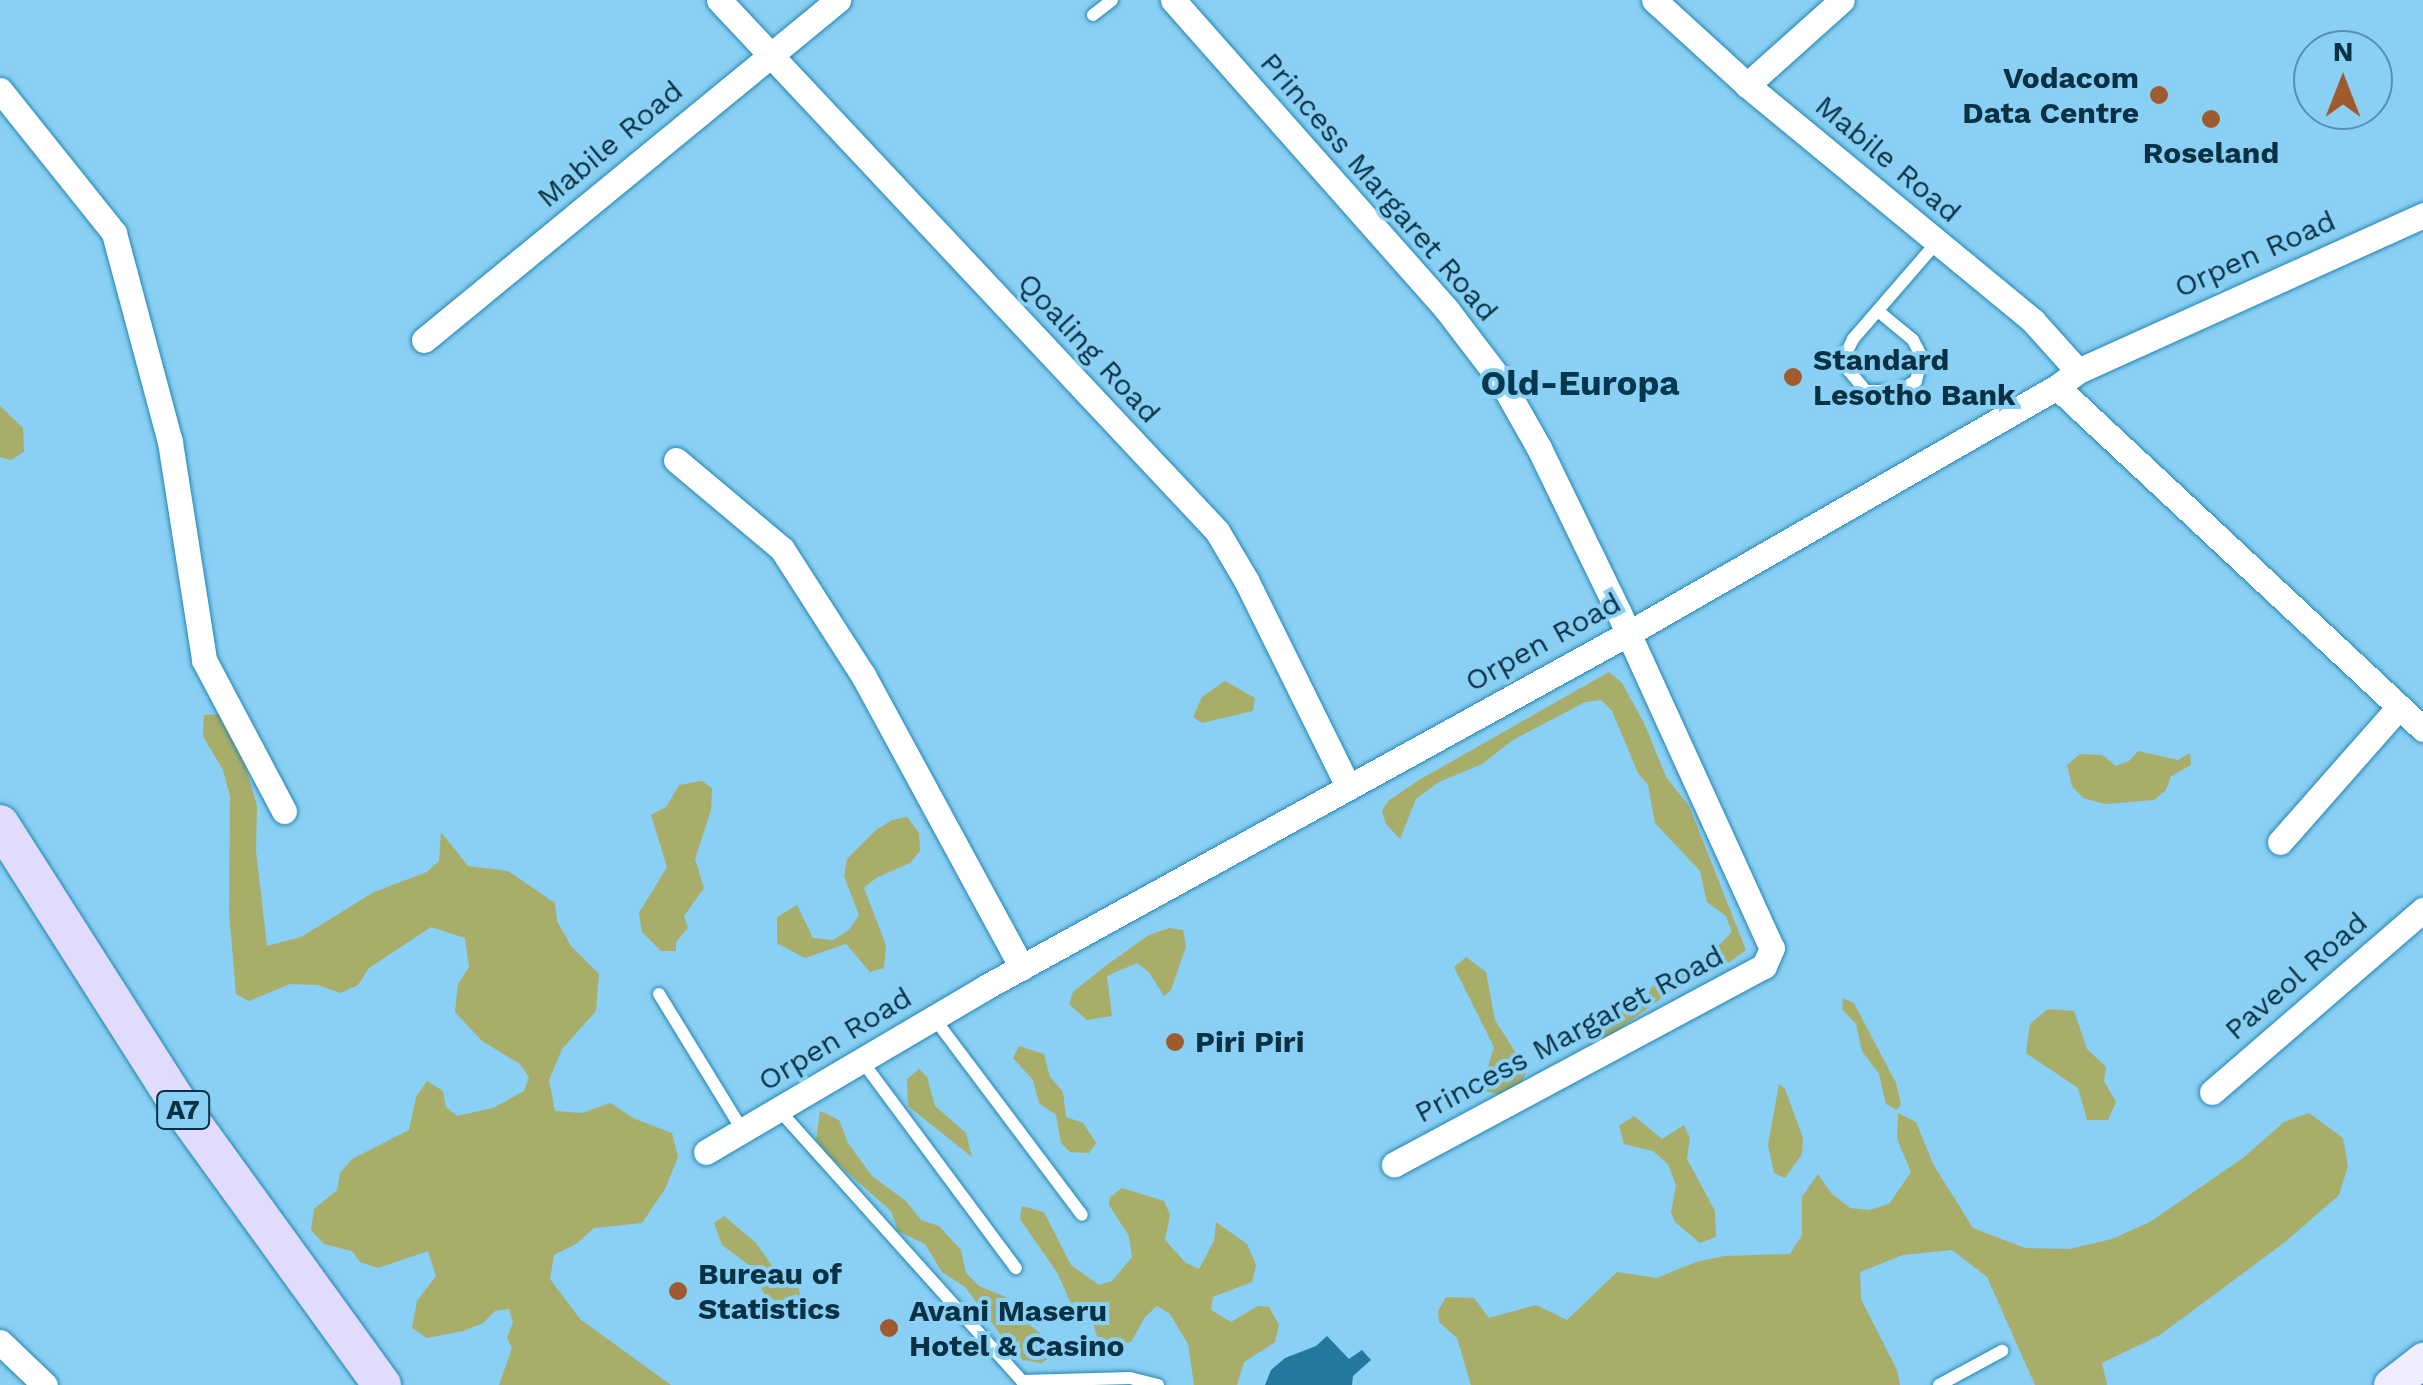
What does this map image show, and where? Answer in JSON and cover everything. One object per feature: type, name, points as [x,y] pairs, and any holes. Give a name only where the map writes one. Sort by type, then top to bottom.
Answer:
[{"type":"main road","name":"A7","points":[[0,824],[175,1099],[382,1385]]},
{"type":"main road","points":[[2390,1385],[2423,1360]]},
{"type":"street","name":"Qoaling Road","points":[[719,0],[1217,531],[1246,580],[1348,786]]},
{"type":"street","name":"Mabile Road","points":[[424,340],[838,0]]},
{"type":"street","name":"Princess Margaret Road","points":[[1173,0],[1447,310],[1501,381],[1540,448],[1629,632],[1772,948],[1764,966],[1394,1164]]},
{"type":"street","name":"Mabile Road","points":[[1654,0],[1747,85],[2032,321],[2078,371]]},
{"type":"street","points":[[1747,85],[1842,0]]},
{"type":"street","points":[[0,90],[114,233],[170,442],[204,660],[284,811]]},
{"type":"street","name":"Orpen Road","points":[[706,1152],[1022,968],[1629,632],[2057,387],[2078,371],[2423,214]]},
{"type":"street","points":[[2057,387],[2423,728]]},
{"type":"street","points":[[676,460],[782,549],[863,675],[1022,968]]},
{"type":"street","points":[[2280,842],[2399,707]]},
{"type":"street","name":"Paveol Road","points":[[2212,1092],[2423,910]]},
{"type":"street","points":[[0,1342],[45,1385]]},
{"type":"lane","points":[[1093,16],[1112,0]]},
{"type":"lane","points":[[1878,311],[1913,340],[1922,358],[1916,381],[1898,391],[1866,391],[1848,371],[1844,357],[1853,338],[1937,242]]},
{"type":"lane","points":[[659,994],[744,1131]]},
{"type":"lane","points":[[934,1018],[1082,1215]]},
{"type":"lane","points":[[862,1061],[1016,1268]]},
{"type":"lane","points":[[778,1110],[1022,1381],[1130,1378],[1158,1385]]},
{"type":"lane","points":[[1939,1385],[2002,1350]]},
{"type":"green space","points":[[0,406],[23,428],[24,452],[11,460],[0,457]]},
{"type":"green space","points":[[1609,672],[1622,683],[1645,725],[1666,777],[1689,806],[1746,950],[1720,969],[1691,977],[1605,1039],[1581,1041],[1576,1037],[1581,1028],[1632,1005],[1661,979],[1699,965],[1732,932],[1726,916],[1707,902],[1700,871],[1655,823],[1648,785],[1638,773],[1612,711],[1601,700],[1585,702],[1513,740],[1482,764],[1439,782],[1416,799],[1400,839],[1386,824],[1382,811],[1388,801],[1419,780]]},
{"type":"green space","points":[[1225,681],[1255,698],[1253,711],[1202,723],[1193,717],[1202,697]]},
{"type":"green space","points":[[221,714],[238,740],[257,806],[256,851],[267,946],[301,937],[374,892],[427,872],[439,861],[441,832],[468,866],[508,871],[555,903],[557,921],[571,946],[599,974],[596,1011],[562,1049],[549,1080],[555,1111],[582,1113],[610,1103],[635,1119],[672,1133],[678,1157],[665,1189],[642,1223],[594,1228],[576,1244],[554,1255],[550,1279],[580,1319],[671,1385],[499,1385],[512,1348],[507,1337],[513,1323],[509,1309],[495,1311],[483,1323],[463,1331],[427,1338],[412,1328],[417,1301],[436,1276],[428,1251],[378,1268],[360,1262],[352,1251],[324,1244],[311,1230],[314,1209],[337,1190],[340,1173],[352,1159],[409,1130],[416,1097],[427,1081],[443,1091],[446,1107],[457,1116],[493,1108],[524,1091],[529,1077],[520,1064],[482,1041],[455,1012],[458,984],[469,967],[465,938],[431,927],[369,968],[358,985],[340,993],[318,985],[290,984],[249,1001],[236,994],[229,911],[230,796],[223,770],[203,736],[204,715]]},
{"type":"green space","points":[[2138,751],[2178,760],[2190,753],[2191,765],[2171,776],[2166,790],[2154,800],[2105,804],[2083,798],[2072,786],[2067,765],[2080,754],[2102,755],[2116,766],[2129,761]]},
{"type":"green space","points":[[702,781],[712,788],[711,810],[695,859],[704,888],[684,916],[688,928],[676,942],[676,951],[661,951],[642,932],[639,913],[667,867],[651,815],[666,807],[679,785]]},
{"type":"green space","points":[[907,817],[919,833],[920,851],[910,863],[876,878],[864,888],[886,945],[884,968],[870,972],[846,944],[805,958],[777,943],[777,917],[797,905],[813,938],[833,940],[849,930],[859,915],[844,876],[847,859],[876,830],[892,820]]},
{"type":"green space","points":[[1169,928],[1183,930],[1186,947],[1171,990],[1164,996],[1149,972],[1137,963],[1107,976],[1112,1016],[1087,1020],[1069,1004],[1073,992],[1104,967],[1149,935]]},
{"type":"green space","points":[[1466,957],[1486,972],[1495,1020],[1527,1070],[1521,1084],[1505,1096],[1481,1090],[1494,1047],[1454,967]]},
{"type":"green space","points":[[1843,998],[1854,1003],[1896,1083],[1901,1104],[1897,1110],[1886,1104],[1879,1074],[1862,1051],[1856,1024],[1842,1009]]},
{"type":"green space","points":[[2048,1009],[2074,1011],[2087,1049],[2106,1067],[2104,1081],[2116,1102],[2108,1120],[2087,1120],[2078,1088],[2026,1053],[2030,1024]]},
{"type":"green space","points":[[1019,1046],[1044,1054],[1050,1077],[1063,1092],[1066,1117],[1083,1123],[1096,1143],[1089,1153],[1070,1152],[1061,1143],[1056,1115],[1039,1103],[1033,1080],[1013,1058]]},
{"type":"green space","points":[[919,1069],[927,1077],[935,1106],[966,1133],[972,1157],[908,1106],[907,1079]]},
{"type":"green space","points":[[1779,1084],[1785,1089],[1803,1138],[1802,1154],[1785,1178],[1774,1173],[1768,1145]]},
{"type":"green space","points":[[820,1111],[839,1120],[848,1143],[872,1176],[906,1201],[921,1220],[939,1226],[961,1250],[966,1273],[979,1286],[1008,1298],[1012,1312],[1044,1336],[1058,1353],[1041,1363],[1023,1360],[1012,1350],[965,1287],[942,1272],[925,1244],[898,1231],[891,1211],[816,1140]]},
{"type":"green space","points":[[1898,1113],[1916,1122],[1933,1164],[1973,1228],[2025,1248],[2069,1249],[2112,1239],[2150,1222],[2243,1158],[2284,1122],[2309,1113],[2343,1138],[2348,1166],[2339,1195],[2285,1242],[2160,1335],[2102,1363],[2107,1385],[2035,1385],[1987,1277],[1952,1250],[1903,1255],[1860,1272],[1861,1299],[1897,1370],[1900,1385],[1471,1385],[1457,1338],[1439,1322],[1438,1311],[1446,1297],[1474,1298],[1489,1318],[1536,1305],[1567,1320],[1617,1272],[1657,1278],[1696,1262],[1724,1256],[1790,1254],[1802,1235],[1802,1197],[1818,1174],[1831,1193],[1850,1208],[1869,1210],[1889,1204],[1911,1172],[1897,1139]]},
{"type":"green space","points":[[1634,1116],[1662,1139],[1684,1125],[1690,1138],[1687,1159],[1715,1211],[1716,1237],[1700,1243],[1675,1222],[1671,1212],[1676,1185],[1668,1164],[1653,1151],[1624,1144],[1619,1126]]},
{"type":"green space","points":[[1122,1188],[1164,1201],[1170,1215],[1165,1240],[1185,1262],[1199,1269],[1214,1241],[1216,1222],[1247,1244],[1256,1265],[1252,1282],[1213,1297],[1211,1310],[1231,1322],[1258,1306],[1269,1307],[1279,1325],[1275,1342],[1244,1362],[1237,1385],[1194,1385],[1188,1344],[1170,1314],[1157,1306],[1145,1317],[1131,1342],[1109,1345],[1098,1339],[1093,1324],[1071,1304],[1058,1274],[1020,1219],[1022,1206],[1044,1212],[1071,1265],[1099,1285],[1112,1281],[1132,1257],[1129,1236],[1109,1205],[1110,1197]]},
{"type":"green space","points":[[724,1216],[756,1243],[773,1267],[797,1281],[801,1299],[796,1312],[764,1294],[753,1268],[722,1245],[714,1223]]},
{"type":"water","points":[[1327,1336],[1349,1359],[1362,1350],[1371,1360],[1353,1376],[1352,1385],[1265,1385],[1271,1370],[1285,1358],[1316,1346]]},
{"type":"place","name":"Vodacom Data Centre","points":[[2159,95]]},
{"type":"place","name":"Roseland","points":[[2211,119]]},
{"type":"place","name":"Standard Lesotho Bank","points":[[1793,377]]},
{"type":"place","name":"Piri Piri","points":[[1175,1042]]},
{"type":"place","name":"Bureau of Statistics","points":[[678,1291]]},
{"type":"place","name":"Avani Maseru Hotel & Casino","points":[[889,1328]]},
{"type":"district","name":"Old-Europa","points":[[1580,383]]}]
